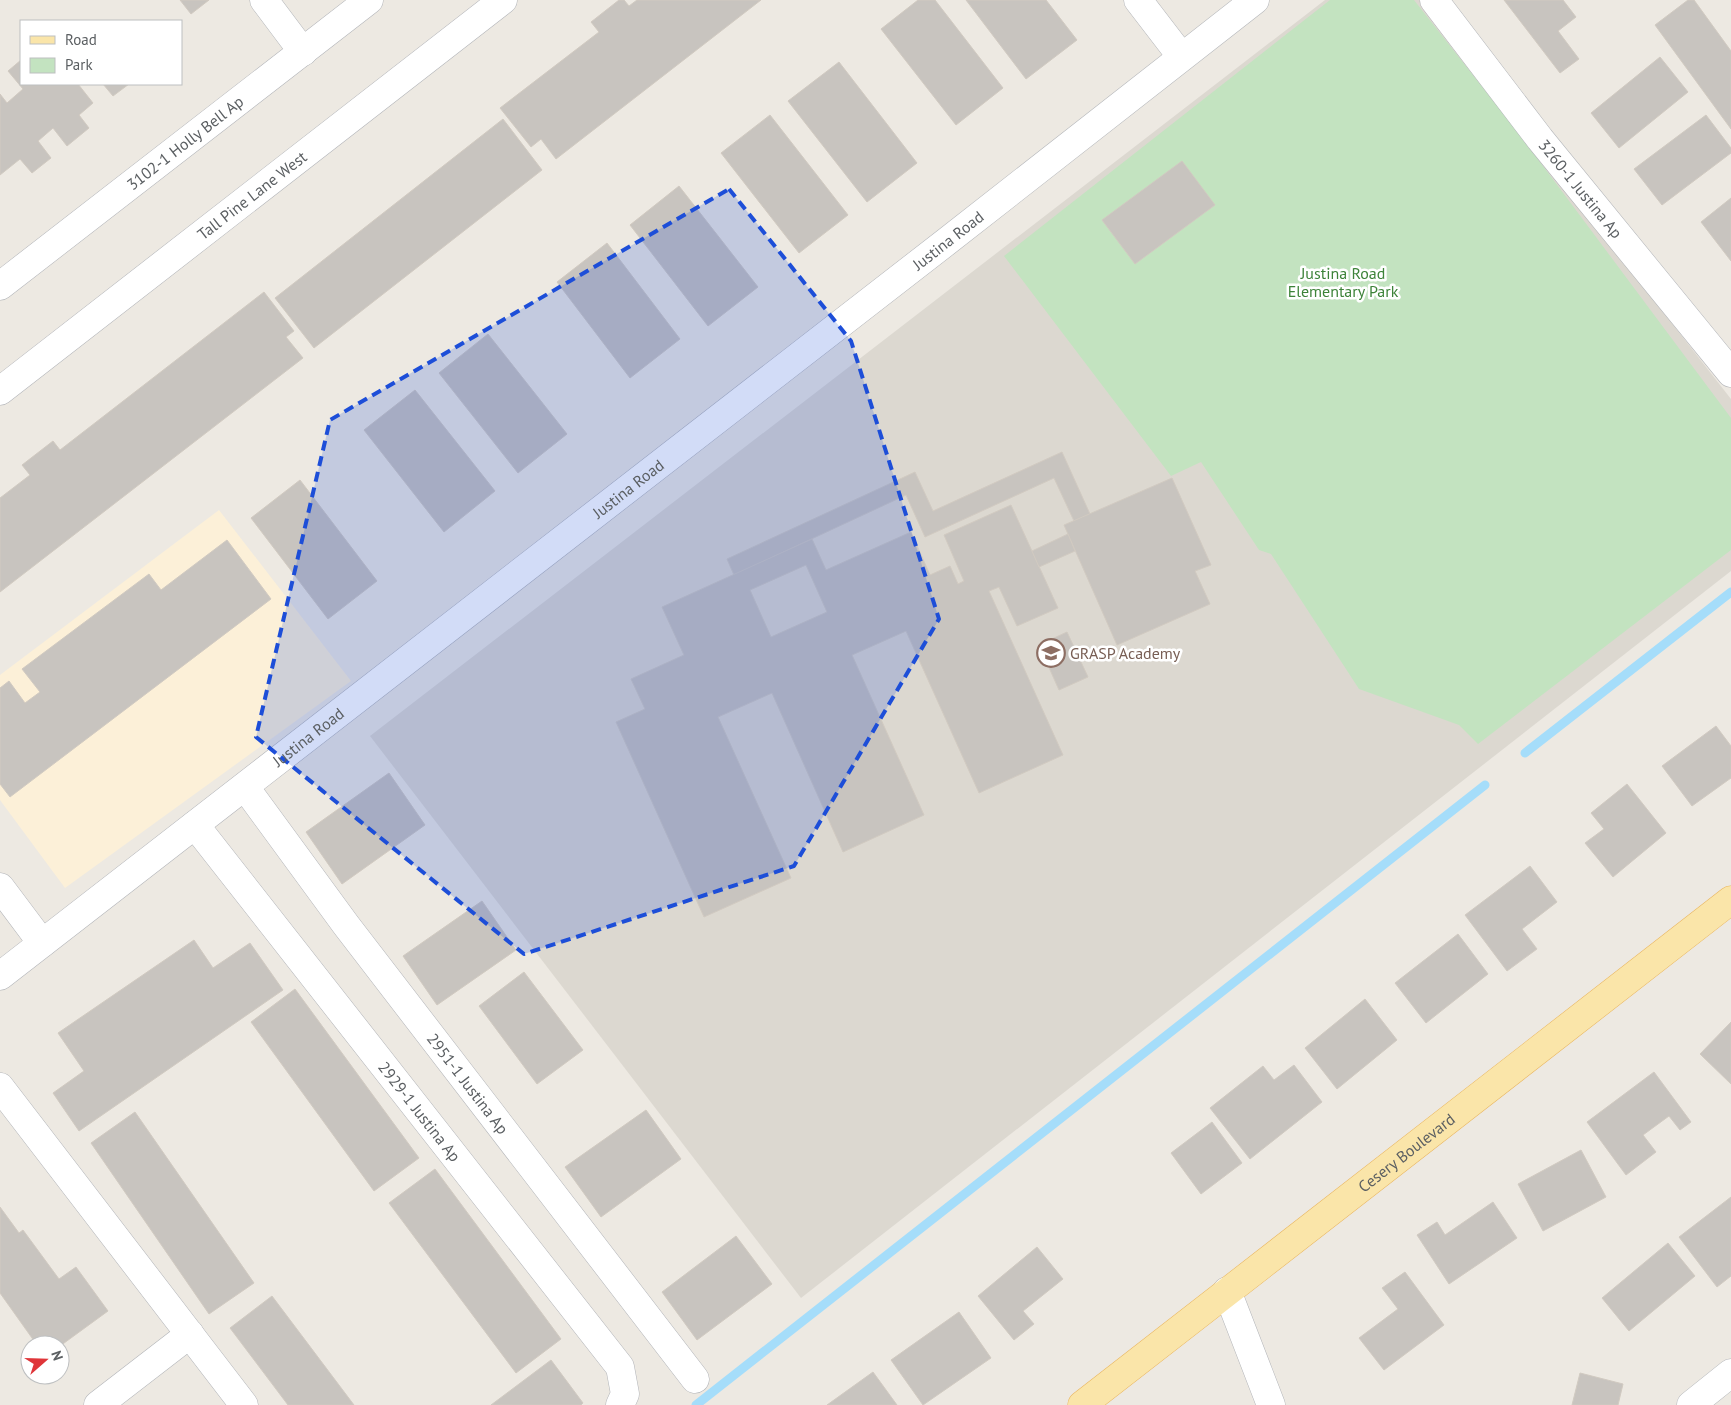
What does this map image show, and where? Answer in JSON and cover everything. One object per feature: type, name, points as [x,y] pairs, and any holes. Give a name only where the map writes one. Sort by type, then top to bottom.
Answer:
[{"type":"main road","name":"Cesery Boulevard","points":[[1082,1405],[1731,900]]},
{"type":"street","points":[[264,0],[303,52]]},
{"type":"street","name":"3102-1 Holly Bell Ap","points":[[0,286],[370,0]]},
{"type":"street","name":"Tall Pine Lane West","points":[[0,390],[503,0]]},
{"type":"street","points":[[1138,0],[1181,56]]},
{"type":"street","name":"Justina Road","points":[[0,976],[953,237],[1181,56],[1255,0]]},
{"type":"street","name":"3260-1 Justina Ap","points":[[1434,0],[1540,139],[1731,373]]},
{"type":"street","name":"2951-1 Justina Ap","points":[[245,787],[346,925],[695,1379]]},
{"type":"street","name":"2929-1 Justina Ap","points":[[195,825],[620,1368],[625,1394],[620,1405]]},
{"type":"street","points":[[0,887],[42,943]]},
{"type":"street","points":[[0,1087],[244,1405]]},
{"type":"street","points":[[1227,1291],[1271,1405]]},
{"type":"street","points":[[98,1405],[190,1334]]},
{"type":"street","points":[[1691,1405],[1731,1372]]},
{"type":"highlighted area","points":[[729,189],[851,341],[939,619],[794,866],[524,954],[256,737],[330,420]]},
{"type":"shaded area","name":"GRASP Academy","points":[[1325,0],[1419,0],[1731,399],[1731,571],[801,1298],[370,736]]},
{"type":"shaded area","points":[[219,510],[351,681],[65,888],[0,800],[0,675]]},
{"type":"green space","name":"Justina Road Elementary Park","points":[[1330,0],[1414,0],[1517,131],[1731,418],[1731,550],[1478,744],[1459,725],[1359,689],[1271,554],[1259,550],[1201,462],[1171,476],[1004,256]]},
{"type":"building","points":[[180,0],[209,0],[191,14]]},
{"type":"building","points":[[619,0],[624,0],[629,6],[637,0],[761,0],[556,159],[541,139],[531,147],[500,108],[599,32],[591,22]]},
{"type":"building","points":[[918,0],[935,0],[1003,88],[956,125],[881,29]]},
{"type":"building","points":[[966,0],[1046,0],[1077,40],[1026,79]]},
{"type":"building","points":[[1504,0],[1563,0],[1576,17],[1558,31],[1579,59],[1560,73]]},
{"type":"building","points":[[1688,0],[1694,0],[1731,51],[1731,129],[1655,25]]},
{"type":"building","points":[[1660,57],[1688,92],[1619,148],[1591,113]]},
{"type":"building","points":[[20,61],[20,85],[79,85],[93,103],[79,115],[89,128],[67,146],[53,128],[38,141],[51,158],[32,173],[20,159],[0,175],[0,94],[7,103],[23,89],[8,71]]},
{"type":"building","points":[[839,62],[917,163],[867,202],[788,101]]},
{"type":"building","points":[[104,85],[128,85],[113,96]]},
{"type":"building","points":[[770,115],[848,215],[799,253],[721,153]]},
{"type":"building","points":[[1706,115],[1731,148],[1731,153],[1662,205],[1634,169]]},
{"type":"building","points":[[503,119],[542,170],[314,348],[275,298]]},
{"type":"building","points":[[1182,161],[1215,205],[1135,264],[1102,220]]},
{"type":"building","points":[[679,186],[758,287],[708,326],[630,225]]},
{"type":"building","points":[[1731,198],[1731,261],[1701,222]]},
{"type":"building","points":[[607,243],[680,339],[630,378],[557,282]]},
{"type":"building","points":[[264,292],[294,331],[286,337],[303,358],[0,592],[0,498],[30,475],[22,465],[53,441],[60,450]]},
{"type":"building","points":[[488,334],[567,434],[518,473],[439,373]]},
{"type":"building","points":[[415,390],[495,491],[444,532],[364,430]]},
{"type":"building","points":[[1062,452],[1090,514],[1074,521],[1054,478],[925,537],[906,495],[734,575],[727,559],[915,472],[933,511]]},
{"type":"building","points":[[1172,478],[1211,565],[1195,571],[1210,604],[1117,645],[1064,525]]},
{"type":"building","points":[[300,480],[377,581],[328,619],[251,518]]},
{"type":"building","points":[[1011,505],[1058,608],[1017,626],[999,587],[989,591],[1063,755],[979,793],[906,631],[852,655],[924,815],[843,852],[772,693],[718,717],[791,878],[704,917],[616,722],[645,709],[631,679],[684,655],[662,607],[812,539],[826,570],[911,532],[930,575],[950,566],[958,584],[964,581],[944,535]],"holes":[[[806,565],[827,612],[771,637],[750,590]]]},
{"type":"building","points":[[1068,534],[1075,551],[1039,567],[1032,551]]},
{"type":"building","points":[[227,540],[271,599],[10,797],[0,784],[0,688],[9,681],[25,703],[40,692],[22,669],[149,574],[161,590]]},
{"type":"building","points":[[1067,632],[1088,677],[1059,690],[1039,645]]},
{"type":"building","points":[[1716,726],[1731,746],[1731,778],[1692,806],[1662,766]]},
{"type":"building","points":[[389,773],[425,825],[342,884],[306,832]]},
{"type":"building","points":[[1627,784],[1666,833],[1613,877],[1585,843],[1604,829],[1591,813]]},
{"type":"building","points":[[1530,866],[1557,902],[1522,929],[1537,949],[1507,971],[1465,915]]},
{"type":"building","points":[[482,901],[516,950],[437,1005],[403,956]]},
{"type":"building","points":[[1458,934],[1488,974],[1426,1023],[1395,983]]},
{"type":"building","points":[[194,940],[213,968],[250,943],[283,990],[79,1131],[53,1093],[84,1071],[58,1033]]},
{"type":"building","points":[[524,972],[583,1050],[537,1084],[479,1006]]},
{"type":"building","points":[[295,989],[419,1158],[374,1191],[251,1022]]},
{"type":"building","points":[[1365,999],[1397,1040],[1337,1089],[1305,1048]]},
{"type":"building","points":[[1731,1022],[1731,1084],[1700,1054]]},
{"type":"building","points":[[1294,1065],[1322,1102],[1250,1159],[1210,1108],[1263,1066],[1274,1080]]},
{"type":"building","points":[[1654,1072],[1691,1122],[1680,1130],[1669,1116],[1643,1135],[1656,1152],[1626,1175],[1587,1122]]},
{"type":"building","points":[[646,1110],[681,1159],[601,1217],[565,1167]]},
{"type":"building","points":[[135,1112],[254,1283],[209,1314],[91,1143]]},
{"type":"building","points":[[1212,1122],[1242,1163],[1201,1194],[1171,1153]]},
{"type":"building","points":[[1581,1150],[1606,1197],[1543,1231],[1518,1184]]},
{"type":"building","points":[[435,1169],[561,1339],[516,1373],[389,1203]]},
{"type":"building","points":[[1731,1197],[1731,1276],[1717,1287],[1679,1237]]},
{"type":"building","points":[[1493,1202],[1517,1238],[1449,1284],[1417,1235],[1437,1222],[1445,1235]]},
{"type":"building","points":[[0,1207],[19,1233],[23,1230],[59,1279],[76,1267],[108,1311],[70,1339],[70,1335],[30,1335],[0,1293]]},
{"type":"building","points":[[736,1236],[772,1284],[697,1340],[662,1292]]},
{"type":"building","points":[[1668,1243],[1695,1276],[1629,1331],[1602,1298]]},
{"type":"building","points":[[1037,1247],[1063,1279],[1023,1311],[1034,1324],[1014,1340],[978,1296]]},
{"type":"building","points":[[1405,1272],[1444,1325],[1384,1370],[1359,1338],[1398,1309],[1382,1288]]},
{"type":"building","points":[[272,1296],[354,1405],[288,1405],[230,1328]]},
{"type":"building","points":[[959,1312],[991,1358],[923,1405],[891,1360]]},
{"type":"building","points":[[551,1360],[583,1403],[581,1405],[491,1405]]},
{"type":"building","points":[[873,1372],[897,1405],[827,1405]]},
{"type":"building","points":[[1580,1373],[1623,1384],[1618,1405],[1572,1405]]},
{"type":"waterway","points":[[1525,753],[1731,592]]},
{"type":"waterway","points":[[696,1405],[1485,785]]},
{"type":"place","name":"GRASP Academy","points":[[1051,653]]}]
